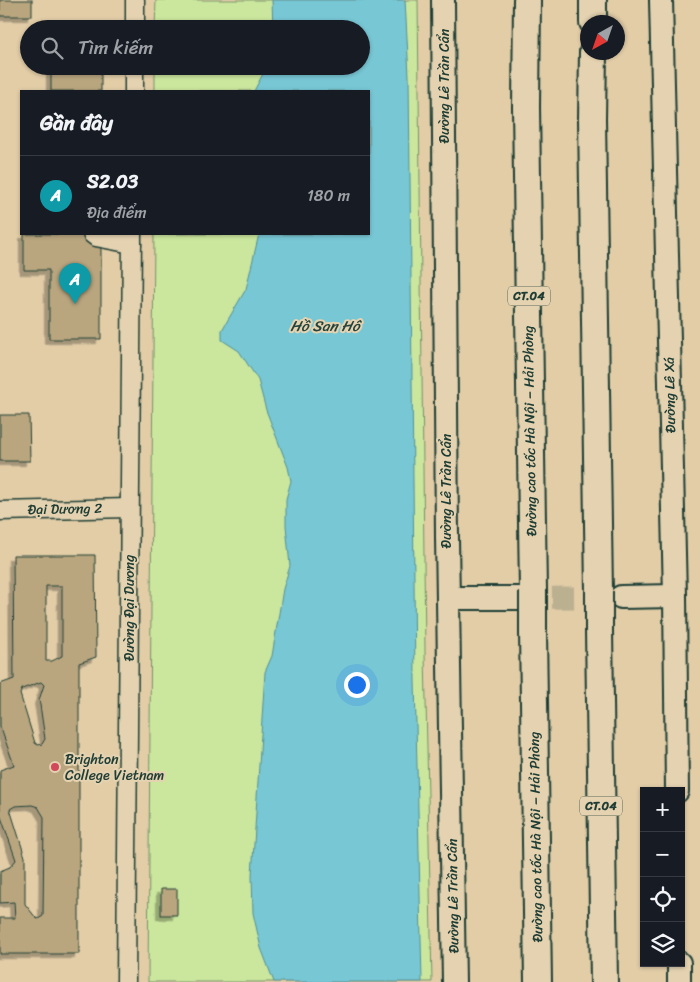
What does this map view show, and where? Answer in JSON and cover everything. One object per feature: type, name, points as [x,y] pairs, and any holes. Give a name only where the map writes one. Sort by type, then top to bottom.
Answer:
[{"type":"highway","name":"Đường cao tốc Hà Nội – Hải Phòng","points":[[526,0],[526,594],[533,632],[538,982]]},
{"type":"highway","points":[[593,0],[593,15]]},
{"type":"highway","name":"CT.04","points":[[593,60],[592,119],[610,594],[599,630],[604,982]]},
{"type":"main road","name":"Đường Lê Trần Cẩn","points":[[443,0],[448,598],[454,982]]},
{"type":"main road","name":"Đường Lê Xá","points":[[661,0],[675,596],[677,787]]},
{"type":"main road","points":[[448,598],[526,594]]},
{"type":"main road","points":[[610,594],[675,596]]},
{"type":"main road","points":[[679,967],[679,982]]},
{"type":"street","points":[[135,0],[135,20]]},
{"type":"street","points":[[134,75],[134,90]]},
{"type":"street","points":[[93,235],[96,237],[132,239]]},
{"type":"street","name":"Đường Đại Dương","points":[[126,982],[132,239]]},
{"type":"street","name":"Đại Dương 2","points":[[0,511],[129,508]]},
{"type":"green space","points":[[156,0],[418,0],[425,654],[432,982],[148,982],[154,235],[370,235],[370,90],[155,90],[155,75],[370,75],[370,20],[155,20]]},
{"type":"water","name":"Hồ San Hô","points":[[272,0],[405,0],[409,76],[415,680],[422,982],[274,982],[261,948],[253,913],[252,875],[265,672],[272,656],[283,589],[290,566],[286,526],[286,499],[291,481],[288,467],[266,410],[258,380],[239,351],[222,340],[222,330],[246,289],[259,235],[370,235],[370,90],[255,90],[262,75],[370,75],[370,20],[273,20]]},
{"type":"building","points":[[0,0],[32,0],[32,16],[0,16]]},
{"type":"building","points":[[51,75],[101,75],[101,90],[51,90]]},
{"type":"building","points":[[24,235],[101,235],[101,339],[49,339],[49,270],[24,270]]},
{"type":"building","points":[[0,415],[29,415],[30,461],[0,461]]},
{"type":"building","points":[[13,555],[95,555],[96,657],[79,663],[79,954],[0,954],[0,918],[15,918],[14,902],[0,903],[0,871],[10,867],[16,860],[0,814],[0,770],[14,765],[0,726],[0,684],[14,679]],"holes":[[[46,586],[62,586],[62,656],[52,661],[46,661]],[[41,682],[44,685],[39,700],[45,739],[42,744],[38,745],[35,743],[20,694],[22,689]],[[32,805],[38,807],[44,817],[43,916],[38,919],[25,904],[25,857],[10,809],[15,806]]]},
{"type":"building","points":[[161,889],[177,889],[177,915],[161,915]]},
{"type":"tunnel","points":[[519,598],[617,597]]},
{"type":"place","name":"S2.03","points":[[75,304]]},
{"type":"place","name":"Brighton College Vietnam","points":[[55,767]]}]
